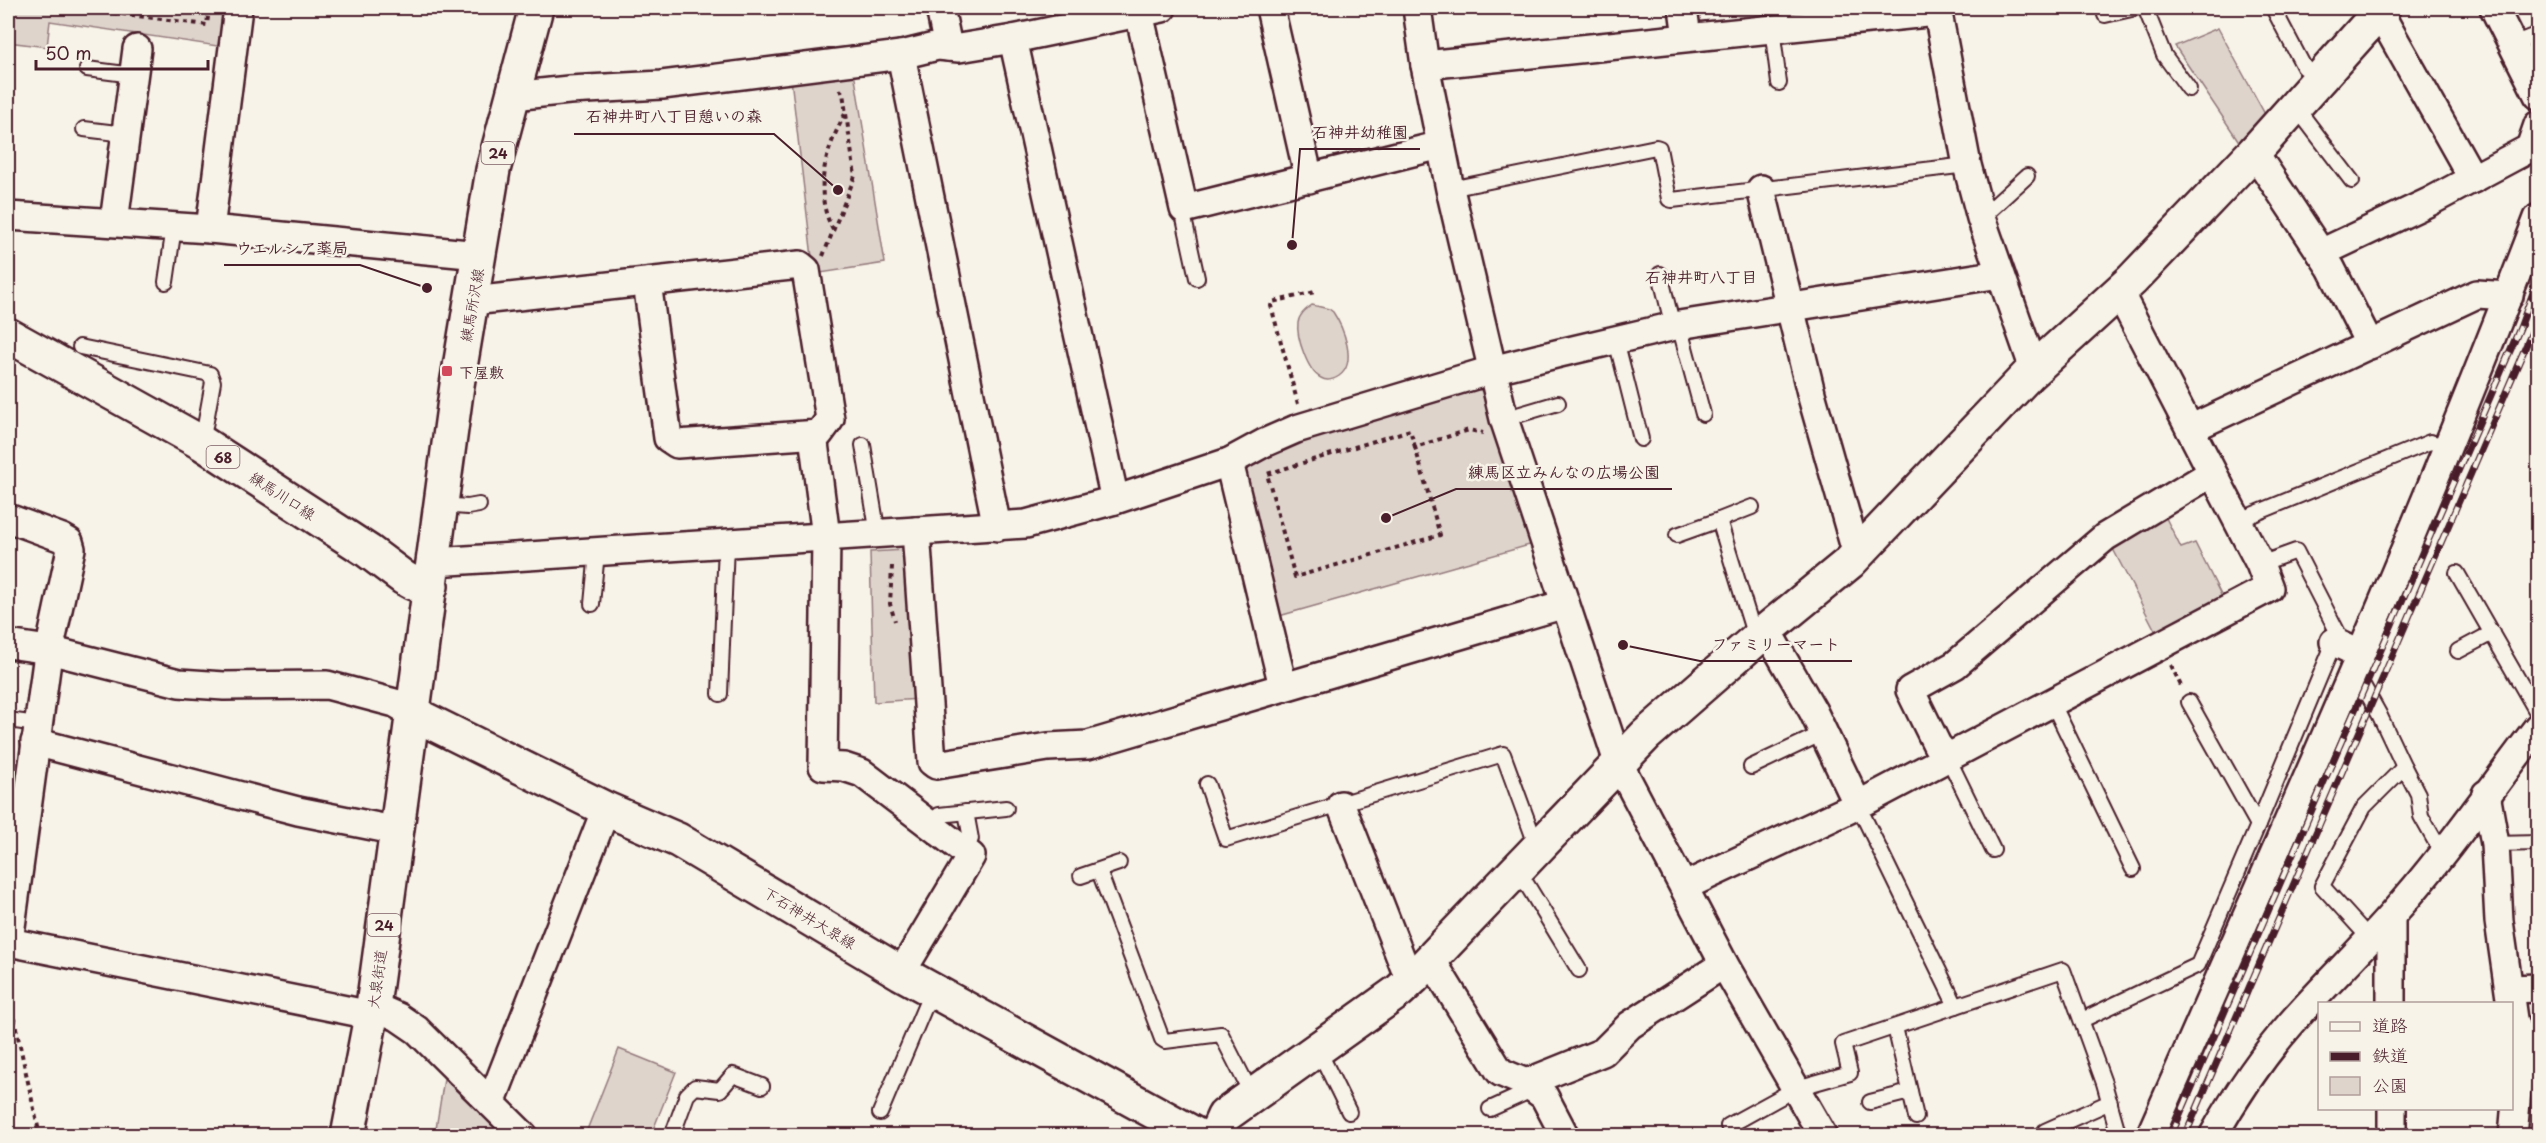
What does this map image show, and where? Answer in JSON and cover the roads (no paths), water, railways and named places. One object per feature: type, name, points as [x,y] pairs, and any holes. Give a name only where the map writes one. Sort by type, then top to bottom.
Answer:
[{"type":"main road","name":"練馬所沢線","points":[[414,714],[440,505],[479,255],[494,170],[536,8]]},
{"type":"main road","points":[[1215,1136],[1224,1116],[1423,970],[1646,735],[1857,555],[1923,483],[2034,369],[2119,292],[2254,152],[2381,10]]},
{"type":"main road","name":"練馬川口線","points":[[8,336],[201,443],[359,545],[404,578],[413,582],[433,574]]},
{"type":"main road","name":"下石神井大泉線","points":[[414,714],[606,809],[678,840],[901,973],[933,988],[1198,1136]]},
{"type":"main road","name":"大泉街道","points":[[348,1136],[372,1011],[414,714]]},
{"type":"street","points":[[210,229],[238,8]]},
{"type":"street","points":[[940,8],[948,47]]},
{"type":"street","points":[[1270,8],[1310,179]]},
{"type":"street","points":[[1417,8],[1425,65],[1450,189],[1507,429],[1618,762],[1724,964],[1823,1136]]},
{"type":"street","points":[[1683,8],[1687,37]]},
{"type":"street","points":[[2494,8],[2538,95]]},
{"type":"street","points":[[513,96],[569,90],[662,85],[901,55],[938,46],[959,48],[1150,10],[1184,210],[1441,145]]},
{"type":"street","points":[[1425,65],[1772,28],[1814,16],[1937,10],[1967,165],[1981,218],[2034,369]]},
{"type":"street","points":[[2381,10],[2473,179]]},
{"type":"street","points":[[1013,39],[1115,500]]},
{"type":"street","points":[[901,55],[997,527]]},
{"type":"street","points":[[114,222],[135,62]]},
{"type":"street","points":[[2321,253],[2473,179],[2530,148],[2538,125]]},
{"type":"street","points":[[2254,152],[2331,268],[2370,345]]},
{"type":"street","points":[[1761,189],[1812,397],[1857,555]]},
{"type":"street","points":[[8,216],[174,226],[479,255]]},
{"type":"street","points":[[2150,1136],[2359,663],[2509,296],[2538,218]]},
{"type":"street","points":[[472,300],[801,265],[807,274],[830,419],[819,434],[677,444],[668,438],[647,282]]},
{"type":"street","points":[[433,574],[597,552],[1026,524],[1115,500],[1229,462],[1263,443],[1296,429],[1492,370],[1676,326],[2000,274]]},
{"type":"street","points":[[1685,886],[1858,805],[2269,588],[2260,564],[2119,292]]},
{"type":"street","points":[[2190,429],[2478,294],[2509,296]]},
{"type":"street","points":[[813,435],[826,537],[823,766],[844,767],[862,773],[971,856],[901,973]]},
{"type":"street","points":[[1229,462],[1283,686]]},
{"type":"street","points":[[1948,758],[1937,745],[1910,690],[1955,664],[2105,537],[2212,473]]},
{"type":"street","points":[[8,518],[62,538],[69,542],[71,549],[16,824],[9,934],[14,942],[398,1017],[417,1030],[524,1136]]},
{"type":"street","points":[[915,531],[932,762],[936,765],[1048,747],[1088,745],[1565,604]]},
{"type":"street","points":[[1761,635],[1823,733],[1858,805]]},
{"type":"street","points":[[2334,642],[2359,663]]},
{"type":"street","points":[[8,644],[49,650],[179,683],[224,686],[327,685],[395,703],[414,714]]},
{"type":"street","points":[[2213,1136],[2231,1104],[2292,1022],[2391,917],[2443,855],[2486,794],[2538,727]]},
{"type":"street","points":[[36,733],[298,811],[398,831]]},
{"type":"street","points":[[2486,794],[2495,844],[2499,921],[2511,1002]]},
{"type":"street","points":[[1341,805],[1404,966],[1423,970],[1500,1072],[1530,1086],[1544,1096],[1565,1136]]},
{"type":"street","points":[[491,1103],[606,809]]},
{"type":"street","points":[[2391,917],[2391,1002]]},
{"type":"street","points":[[1530,1086],[1603,1052],[1630,1025],[1724,964]]},
{"type":"street","points":[[2510,989],[2538,988]]},
{"type":"street","points":[[2513,1019],[2521,1044],[2513,1136]]},
{"type":"street","points":[[2392,1110],[2392,1136]]},
{"type":"lane","points":[[2105,15],[2136,8]]},
{"type":"lane","points":[[2143,8],[2146,10],[2164,55],[2189,88]]},
{"type":"lane","points":[[2273,8],[2304,67],[2319,78]]},
{"type":"lane","points":[[1772,28],[1779,83]]},
{"type":"lane","points":[[2513,44],[2538,34]]},
{"type":"lane","points":[[87,69],[135,62]]},
{"type":"lane","points":[[2295,106],[2352,180]]},
{"type":"lane","points":[[84,129],[125,134]]},
{"type":"lane","points":[[1450,189],[1656,147],[1659,148],[1669,199],[1672,200],[1967,165]]},
{"type":"lane","points":[[1981,218],[2026,176]]},
{"type":"lane","points":[[1184,210],[1197,278]]},
{"type":"lane","points":[[166,282],[174,226]]},
{"type":"lane","points":[[1660,274],[1703,414]]},
{"type":"lane","points":[[1616,340],[1641,439]]},
{"type":"lane","points":[[80,347],[210,374],[213,382],[201,443]]},
{"type":"lane","points":[[1507,429],[1558,403]]},
{"type":"lane","points":[[2237,521],[2430,442],[2448,446]]},
{"type":"lane","points":[[863,445],[878,534]]},
{"type":"lane","points":[[440,505],[468,507],[479,505]]},
{"type":"lane","points":[[1677,535],[1752,507]]},
{"type":"lane","points":[[1719,520],[1761,635]]},
{"type":"lane","points":[[720,694],[726,543]]},
{"type":"lane","points":[[2082,1020],[2198,965],[2338,633],[2296,551],[2260,564]]},
{"type":"lane","points":[[592,604],[597,552]]},
{"type":"lane","points":[[2457,573],[2538,714]]},
{"type":"lane","points":[[2458,651],[2492,633]]},
{"type":"lane","points":[[2359,663],[2379,714],[2418,794],[2421,816],[2443,855]]},
{"type":"lane","points":[[2052,702],[2133,869]]},
{"type":"lane","points":[[2189,702],[2258,825]]},
{"type":"lane","points":[[8,720],[36,733]]},
{"type":"lane","points":[[1751,766],[1823,733]]},
{"type":"lane","points":[[1207,784],[1226,839],[1503,754],[1533,836],[1540,846]]},
{"type":"lane","points":[[1948,758],[1993,850]]},
{"type":"lane","points":[[2370,939],[2322,886],[2364,807],[2404,767]]},
{"type":"lane","points":[[1858,805],[1956,1006]]},
{"type":"lane","points":[[930,826],[939,815],[1006,808]]},
{"type":"lane","points":[[966,812],[971,839]]},
{"type":"lane","points":[[2495,844],[2538,843]]},
{"type":"lane","points":[[1081,876],[1119,863]]},
{"type":"lane","points":[[1518,870],[1579,970]]},
{"type":"lane","points":[[1099,871],[1162,1039],[1166,1041],[1221,1034],[1252,1095]]},
{"type":"lane","points":[[1728,1126],[1797,1088],[1850,1073],[1844,1044],[2063,970],[2110,1102],[2119,1136]]},
{"type":"lane","points":[[880,1113],[933,988]]},
{"type":"lane","points":[[1895,1027],[1916,1117]]},
{"type":"lane","points":[[1318,1049],[1349,1112]]},
{"type":"lane","points":[[672,1136],[672,1130],[687,1095],[694,1087],[720,1090],[733,1076],[762,1086]]},
{"type":"lane","points":[[1490,1109],[1530,1086]]},
{"type":"lane","points":[[1870,1102],[1910,1092]]},
{"type":"lane","points":[[2044,1131],[2110,1102]]},
{"type":"railway","points":[[2171,1136],[2520,328],[2538,279]]},
{"type":"railway","points":[[2185,1136],[2538,318]]},
{"type":"place","name":"石神井町八丁目憩いの森","points":[[838,190]]},
{"type":"place","name":"石神井幼稚園","points":[[1292,245]]},
{"type":"place","name":"ウエルシア薬局","points":[[427,288]]},
{"type":"place","name":"下屋敷","points":[[447,371]]},
{"type":"place","name":"練馬区立みんなの広場公園","points":[[1386,518]]},
{"type":"place","name":"ファミリーマート","points":[[1623,645]]},
{"type":"district","name":"石神井町八丁目","points":[[1701,276]]}]
